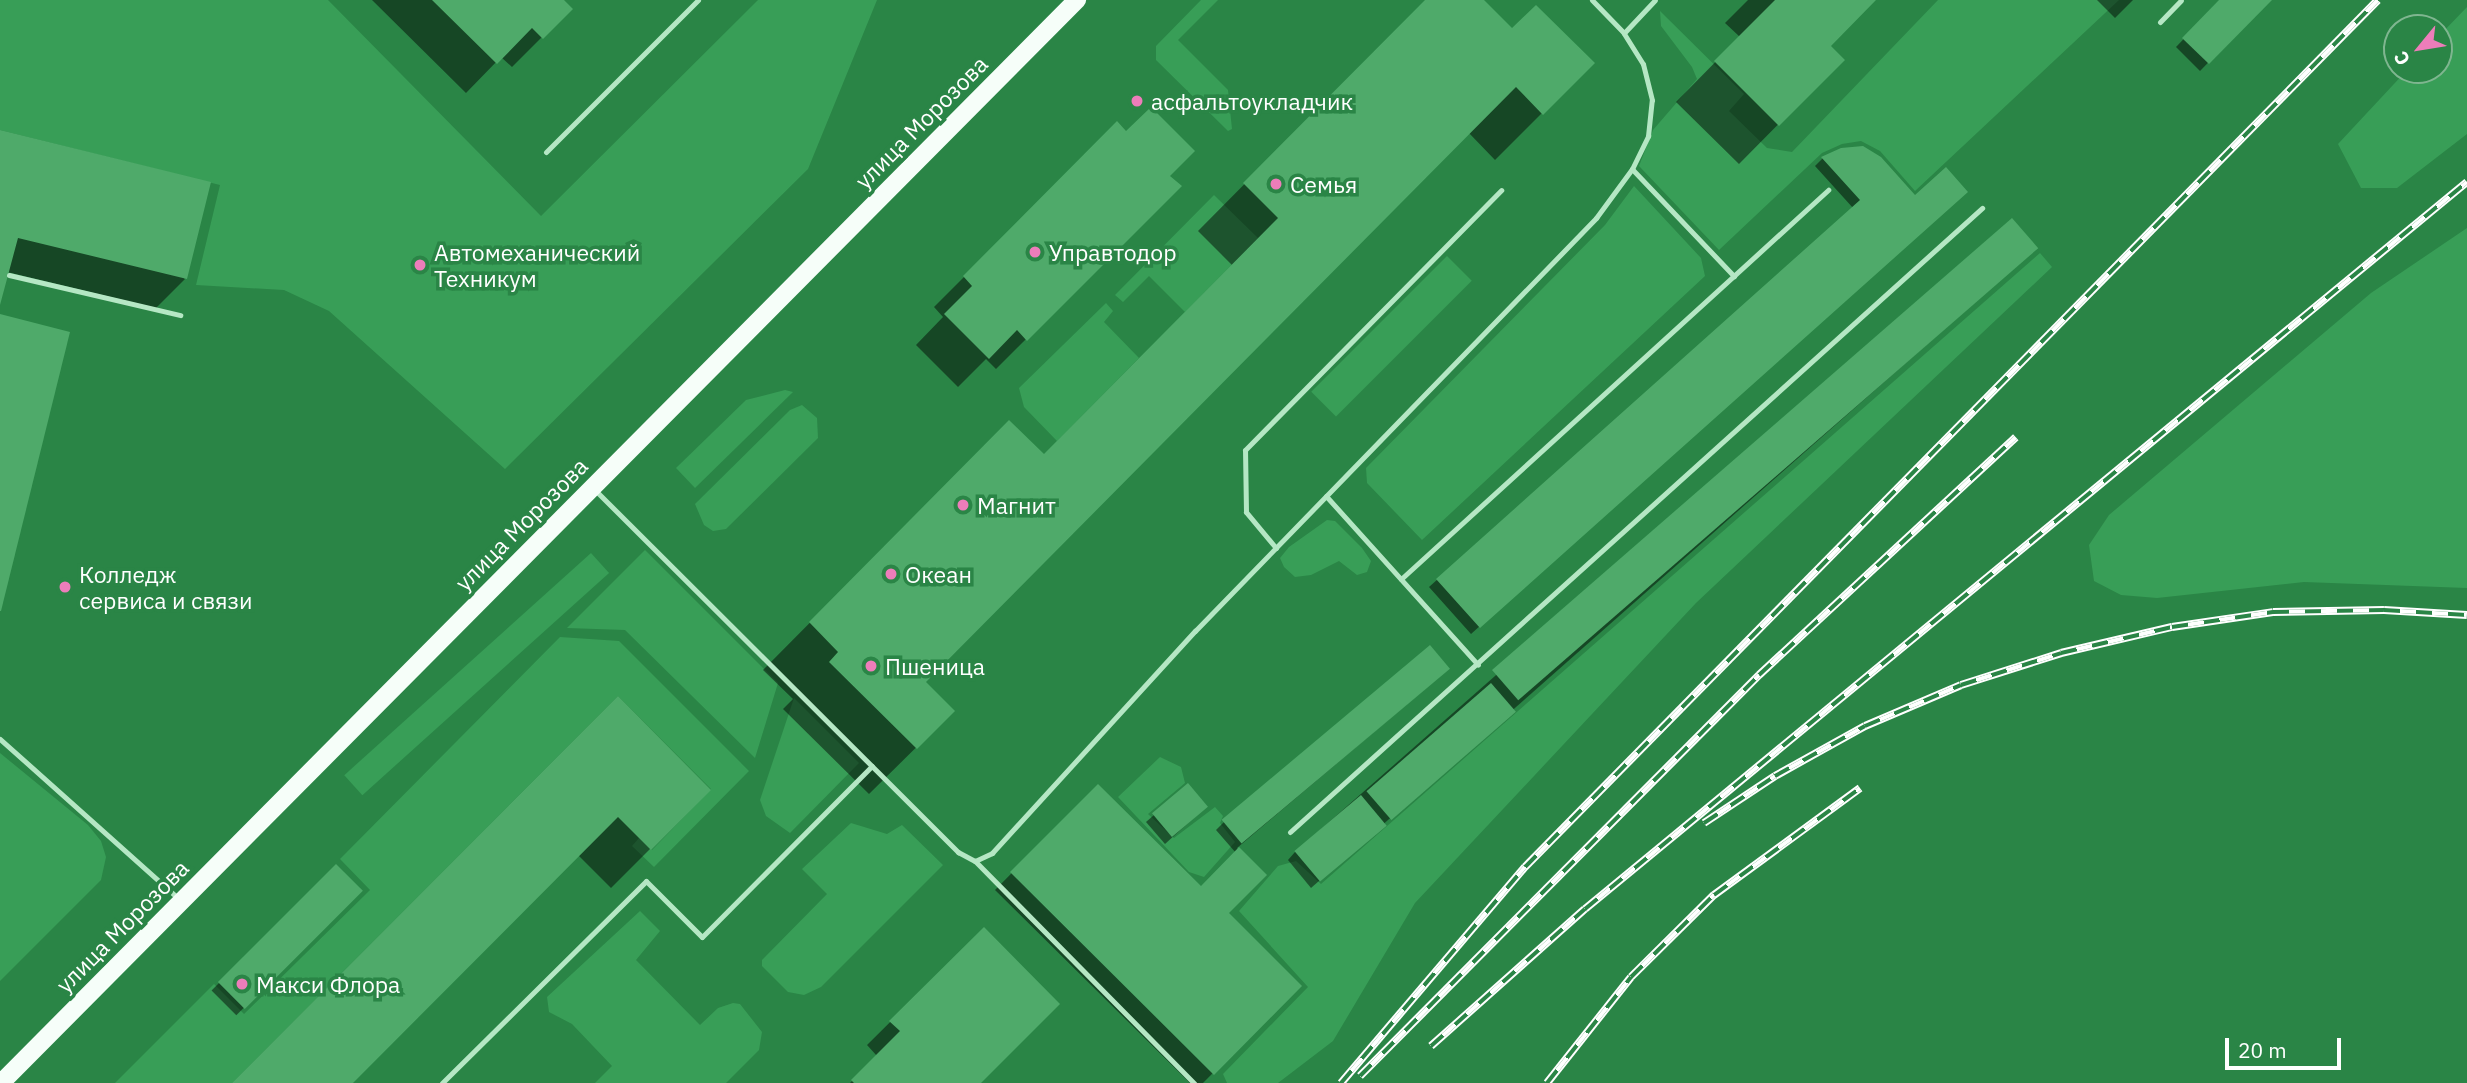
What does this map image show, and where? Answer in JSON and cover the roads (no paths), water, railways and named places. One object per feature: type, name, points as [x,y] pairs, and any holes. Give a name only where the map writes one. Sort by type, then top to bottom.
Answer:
[{"type":"main road","name":"улица Морозова","points":[[1,1083],[1077,0]]},
{"type":"lane","points":[[545,152],[698,0]]},
{"type":"lane","points":[[975,861],[992,853],[1276,548],[1597,218],[1632,169],[1648,136],[1651,100],[1643,64],[1624,33],[1591,0]]},
{"type":"lane","points":[[1624,33],[1655,0]]},
{"type":"lane","points":[[2161,22],[2181,0]]},
{"type":"lane","points":[[1632,169],[1734,276]]},
{"type":"lane","points":[[1276,548],[1246,512],[1245,450],[1501,190]]},
{"type":"lane","points":[[1401,579],[1828,191]]},
{"type":"lane","points":[[1290,832],[1982,208]]},
{"type":"lane","points":[[9,275],[180,315]]},
{"type":"lane","points":[[592,487],[958,852],[975,861],[1195,1083]]},
{"type":"lane","points":[[1326,496],[1478,665]]},
{"type":"lane","points":[[0,740],[181,901]]},
{"type":"lane","points":[[442,1083],[646,881],[702,937],[872,766]]},
{"type":"railway","points":[[1341,1083],[1525,867],[2378,0]]},
{"type":"railway","points":[[1431,1046],[1585,909],[2467,182]]},
{"type":"railway","points":[[1360,1076],[1759,675],[2016,437]]},
{"type":"railway","points":[[1704,823],[1775,776],[1865,726],[1961,685],[2061,653],[2172,627],[2273,612],[2384,610],[2467,615]]},
{"type":"railway","points":[[1547,1083],[1631,977],[1714,895],[1860,788]]},
{"type":"place","name":"асфальтоукладчик","points":[[1137,101]]},
{"type":"place","name":"Семья","points":[[1276,184]]},
{"type":"place","name":"Управтодор","points":[[1035,252]]},
{"type":"place","name":"Автомеханический Техникум","points":[[420,265]]},
{"type":"place","name":"Магнит","points":[[963,505]]},
{"type":"place","name":"Океан","points":[[891,574]]},
{"type":"place","name":"Колледж сервиса и связи","points":[[65,587]]},
{"type":"place","name":"Пшеница","points":[[871,666]]},
{"type":"place","name":"Макси Флора","points":[[242,984]]}]
